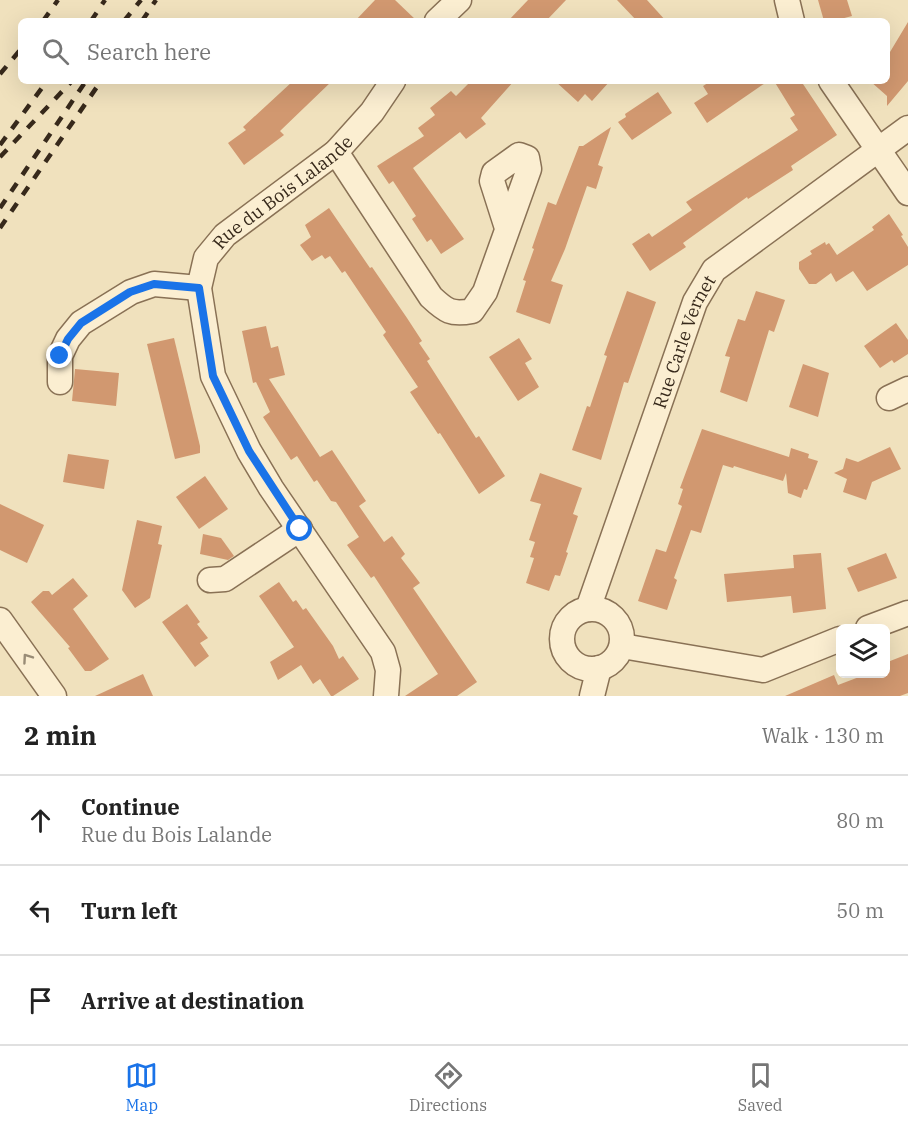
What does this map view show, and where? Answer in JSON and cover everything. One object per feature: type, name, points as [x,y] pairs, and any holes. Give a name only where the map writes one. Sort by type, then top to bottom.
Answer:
[{"type":"street","points":[[440,18],[459,0]]},
{"type":"street","points":[[787,0],[791,18]]},
{"type":"street","name":"Rue du Bois Lalande","points":[[386,696],[388,670],[383,652],[249,451],[213,376],[199,288],[206,258],[225,235],[336,152],[372,111],[391,84]]},
{"type":"street","points":[[833,84],[908,193]]},
{"type":"street","name":"Rue Carle Vernet","points":[[588,609],[695,302],[714,270],[908,128]]},
{"type":"street","points":[[336,152],[431,297],[445,310],[458,313],[472,310],[485,292],[507,228]]},
{"type":"street","points":[[60,382],[60,356],[68,339],[81,323],[130,292],[154,284],[199,288]]},
{"type":"street","points":[[210,580],[225,579],[300,529]]},
{"type":"street","points":[[598,609],[615,618],[623,636],[622,646],[613,660],[598,668],[580,666],[566,653],[563,644],[565,625],[578,612],[598,609]]},
{"type":"street","points":[[879,624],[908,613]]},
{"type":"street","points":[[0,620],[54,696]]},
{"type":"street","points":[[622,646],[763,670],[836,641]]},
{"type":"street","points":[[592,696],[598,668]]},
{"type":"building","points":[[375,0],[395,0],[414,18],[358,18]]},
{"type":"building","points":[[528,0],[566,0],[549,18],[511,18]]},
{"type":"building","points":[[617,0],[647,0],[663,18],[634,18]]},
{"type":"building","points":[[818,0],[847,0],[852,16],[823,18]]},
{"type":"building","points":[[908,22],[908,81],[887,106],[887,96],[873,84],[890,84],[890,52]]},
{"type":"building","points":[[290,84],[329,84],[280,131],[284,135],[244,165],[228,143],[246,130],[243,127]]},
{"type":"building","points":[[468,84],[511,84],[481,118],[486,124],[466,139],[460,132],[413,168],[464,239],[441,254],[431,239],[427,242],[412,219],[416,216],[393,181],[389,184],[377,166],[424,136],[418,128],[435,115],[430,108],[451,91],[456,96]]},
{"type":"building","points":[[558,84],[607,84],[592,101],[585,94],[578,102]]},
{"type":"building","points":[[706,84],[764,84],[707,123],[694,103],[708,94],[703,86]]},
{"type":"building","points":[[776,84],[803,84],[837,135],[791,166],[793,170],[748,199],[747,197],[683,243],[686,247],[650,271],[632,244],[649,233],[652,237],[692,210],[686,202],[798,130],[790,118],[795,115]]},
{"type":"building","points":[[658,92],[672,113],[632,140],[618,122],[626,117],[625,114]]},
{"type":"building","points":[[611,127],[598,165],[603,167],[596,189],[587,186],[551,281],[563,285],[550,324],[516,312],[526,281],[523,280],[534,249],[532,248],[548,202],[556,205],[579,146],[583,146]]},
{"type":"building","points":[[329,208],[407,318],[422,341],[419,343],[430,359],[427,361],[476,438],[479,436],[505,476],[479,494],[440,433],[438,434],[410,392],[418,387],[383,335],[386,332],[345,271],[342,273],[330,256],[325,259],[322,255],[312,261],[300,245],[311,237],[305,225]]},
{"type":"building","points":[[889,214],[908,247],[908,265],[867,291],[853,271],[836,282],[831,273],[816,284],[809,284],[799,269],[799,262],[812,254],[810,251],[825,242],[826,245],[829,243],[837,255],[874,230],[872,227]]},
{"type":"building","points":[[627,291],[656,302],[628,383],[624,382],[601,460],[572,450],[587,406],[590,407],[607,356],[604,355]]},
{"type":"building","points":[[756,291],[785,300],[774,332],[769,330],[747,402],[720,392],[730,357],[725,356],[738,319],[745,321]]},
{"type":"building","points":[[896,323],[908,340],[908,354],[880,368],[864,346]]},
{"type":"building","points":[[266,326],[271,348],[278,346],[285,375],[269,379],[320,457],[332,450],[366,501],[359,506],[384,542],[392,536],[405,554],[401,558],[420,583],[413,588],[477,682],[457,696],[405,696],[438,674],[374,576],[371,578],[347,545],[359,537],[336,502],[331,501],[317,480],[314,482],[297,456],[291,460],[263,417],[270,412],[256,382],[253,383],[242,331]]},
{"type":"building","points":[[174,338],[200,446],[200,453],[175,459],[147,344]]},
{"type":"building","points":[[519,338],[532,359],[525,363],[539,387],[518,401],[489,357]]},
{"type":"building","points":[[803,364],[829,373],[818,417],[789,407]]},
{"type":"building","points":[[75,369],[119,373],[116,406],[72,401]]},
{"type":"building","points":[[702,429],[789,457],[791,448],[809,454],[808,458],[818,461],[807,490],[804,489],[801,498],[788,493],[786,473],[783,481],[734,466],[733,468],[723,465],[701,533],[691,530],[674,578],[677,580],[667,610],[638,601],[656,549],[666,552],[682,506],[678,504],[683,489],[680,488]]},
{"type":"building","points":[[890,447],[901,469],[872,482],[866,500],[843,492],[847,479],[834,473],[843,469],[846,458],[858,462]]},
{"type":"building","points":[[68,454],[109,460],[104,489],[63,482]]},
{"type":"building","points":[[540,473],[582,488],[573,514],[578,516],[566,552],[568,553],[560,576],[555,575],[549,591],[526,583],[534,558],[530,557],[535,542],[529,540],[541,504],[530,501]]},
{"type":"building","points":[[205,476],[228,509],[199,529],[176,497]]},
{"type":"building","points":[[0,504],[44,525],[27,563],[0,550]]},
{"type":"building","points":[[137,520],[162,526],[158,544],[162,545],[150,598],[135,608],[122,590]]},
{"type":"building","points":[[203,534],[221,538],[234,556],[228,560],[200,554]]},
{"type":"building","points":[[821,553],[826,609],[793,613],[791,596],[727,602],[724,574],[794,568],[793,555]]},
{"type":"building","points":[[886,553],[897,578],[858,592],[847,568]]},
{"type":"building","points":[[73,578],[88,596],[73,609],[109,659],[91,671],[85,671],[68,648],[70,647],[31,602],[43,591],[49,591],[52,595]]},
{"type":"building","points":[[279,582],[293,602],[296,600],[303,610],[306,608],[333,646],[339,659],[343,656],[359,679],[333,696],[320,679],[313,684],[301,665],[278,680],[270,662],[294,647],[259,596]]},
{"type":"building","points":[[187,604],[200,622],[197,624],[208,638],[200,643],[209,656],[195,667],[162,622]]},
{"type":"building","points":[[908,654],[908,693],[900,696],[785,696],[834,675],[838,685],[856,678],[890,678],[890,661]]},
{"type":"building","points":[[143,674],[153,696],[95,696]]},
{"type":"railway","points":[[45,18],[58,0]]},
{"type":"railway","points":[[93,18],[105,0]]},
{"type":"railway","points":[[126,18],[141,0]]},
{"type":"railway","points":[[144,18],[156,0]]},
{"type":"railway","points":[[0,74],[18,53]]},
{"type":"railway","points":[[0,145],[45,84]]},
{"type":"railway","points":[[0,157],[69,84]]},
{"type":"railway","points":[[0,208],[84,84]]},
{"type":"railway","points":[[0,228],[99,84]]},
{"type":"route","points":[[60,356],[68,339],[81,323],[130,292],[154,284],[199,288],[213,376],[249,451],[271,488],[300,529]]}]
